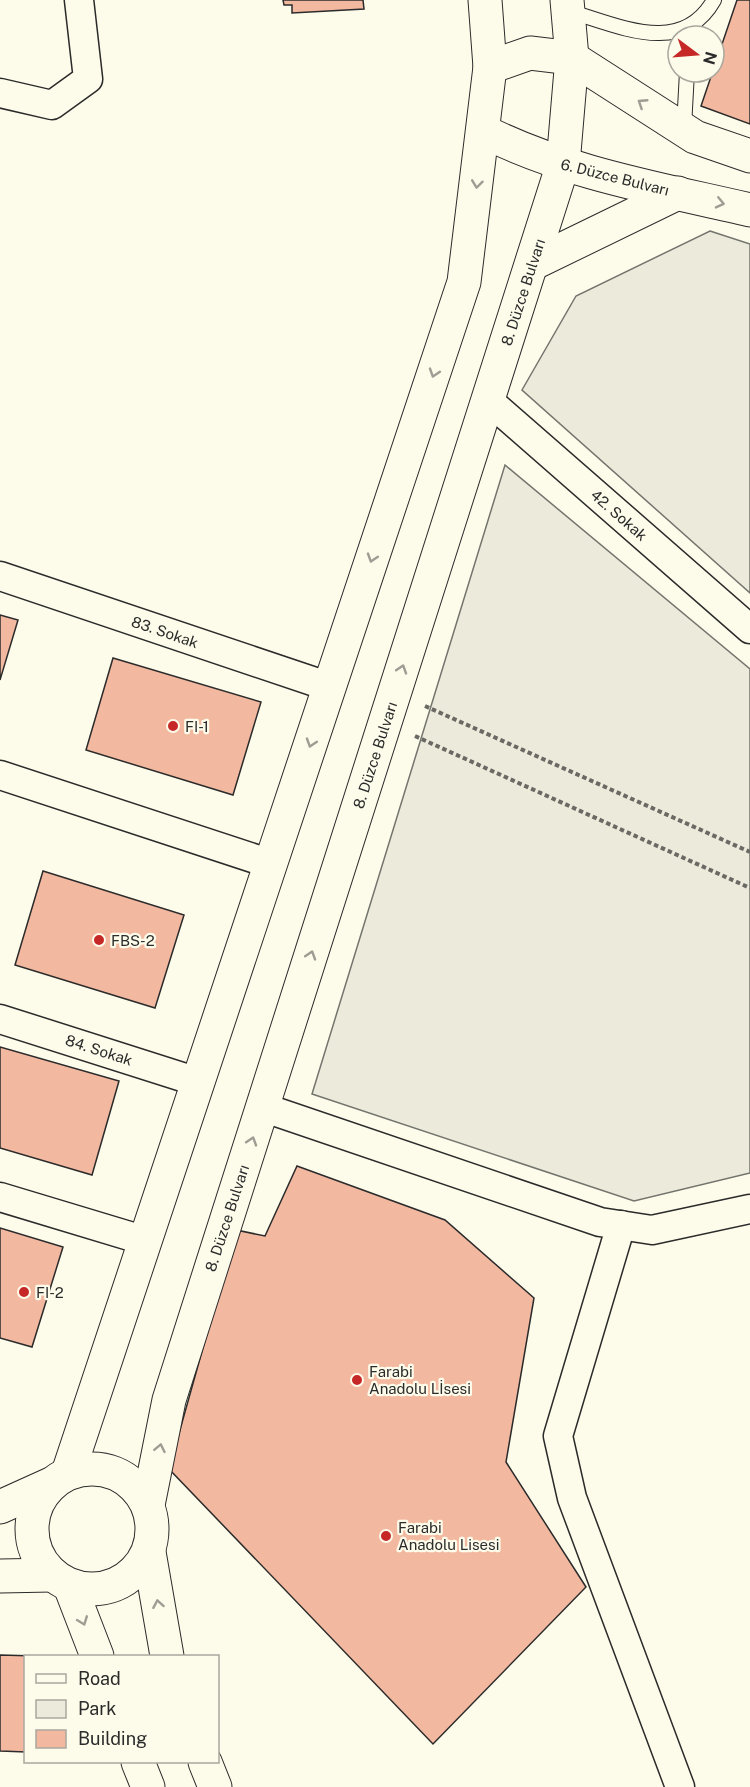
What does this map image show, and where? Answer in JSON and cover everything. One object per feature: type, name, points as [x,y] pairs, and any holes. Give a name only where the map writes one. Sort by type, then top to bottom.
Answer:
[{"type":"main road","points":[[97,1655],[61,1580],[40,1559],[33,1540],[33,1520],[39,1500],[60,1479],[146,1241],[464,282],[490,67],[485,0]]},
{"type":"main road","name":"8. Düzce Bulvarı","points":[[148,1505],[169,1400],[563,164],[572,58],[568,5]]},
{"type":"main road","points":[[490,67],[530,53],[572,58],[694,136],[750,156]]},
{"type":"main road","name":"6. Düzce Bulvarı","points":[[483,131],[522,151],[563,164],[750,210]]},
{"type":"main road","points":[[532,264],[678,193]]},
{"type":"main road","points":[[0,1507],[87,1469],[106,1470],[123,1477],[138,1489],[148,1505],[153,1536],[149,1552],[138,1568],[124,1581],[98,1589],[61,1580],[0,1576]]},
{"type":"main road","points":[[149,1552],[167,1655]]},
{"type":"main road","points":[[139,1763],[148,1787]]},
{"type":"main road","points":[[206,1763],[215,1787]]},
{"type":"street","points":[[0,93],[52,105],[88,79],[79,0]]},
{"type":"street","name":"42. Sokak","points":[[488,400],[750,629]]},
{"type":"street","name":"83. Sokak","points":[[0,576],[330,687]]},
{"type":"street","points":[[0,776],[271,864]]},
{"type":"street","name":"84. Sokak","points":[[0,1019],[198,1082]]},
{"type":"street","points":[[262,1107],[600,1222],[652,1230],[750,1209]]},
{"type":"street","points":[[0,1197],[146,1241]]},
{"type":"street","points":[[621,1225],[558,1436],[572,1498],[680,1787]]},
{"type":"lane","points":[[696,24],[714,0]]},
{"type":"lane","points":[[568,5],[647,33],[666,33]]},
{"type":"lane","points":[[684,130],[686,84]]},
{"type":"path","points":[[395,692],[750,852]]},
{"type":"path","points":[[385,723],[750,888]]},
{"type":"green space","points":[[710,231],[750,244],[750,593],[522,390],[576,296]]},
{"type":"green space","points":[[505,465],[750,669],[750,1173],[634,1201],[312,1094]]},
{"type":"building","points":[[283,0],[363,0],[364,9],[292,13],[292,5],[284,5]]},
{"type":"building","points":[[737,0],[750,0],[750,124],[701,106],[708,84],[726,84],[726,32]]},
{"type":"building","points":[[0,615],[18,620],[0,680]]},
{"type":"building","name":"FI-1","points":[[113,658],[261,702],[233,795],[86,750]]},
{"type":"building","name":"FBS-2","points":[[43,871],[184,915],[155,1008],[15,965]]},
{"type":"building","points":[[0,1047],[119,1081],[92,1175],[0,1148]]},
{"type":"building","name":"Farabi Anadolu Lİsesi","points":[[297,1166],[445,1220],[534,1298],[506,1462],[586,1587],[433,1744],[169,1469],[236,1230],[265,1236]]},
{"type":"building","name":"FI-2","points":[[0,1228],[63,1247],[32,1347],[0,1338]]},
{"type":"building","points":[[0,1655],[24,1656],[24,1752],[0,1751]]},
{"type":"place","name":"FI-1","points":[[173,726]]},
{"type":"place","name":"FBS-2","points":[[99,940]]},
{"type":"place","name":"FI-2","points":[[24,1292]]},
{"type":"place","name":"Farabi Anadolu Lİsesi","points":[[357,1380]]},
{"type":"place","name":"Farabi Anadolu Lisesi","points":[[386,1536]]}]
